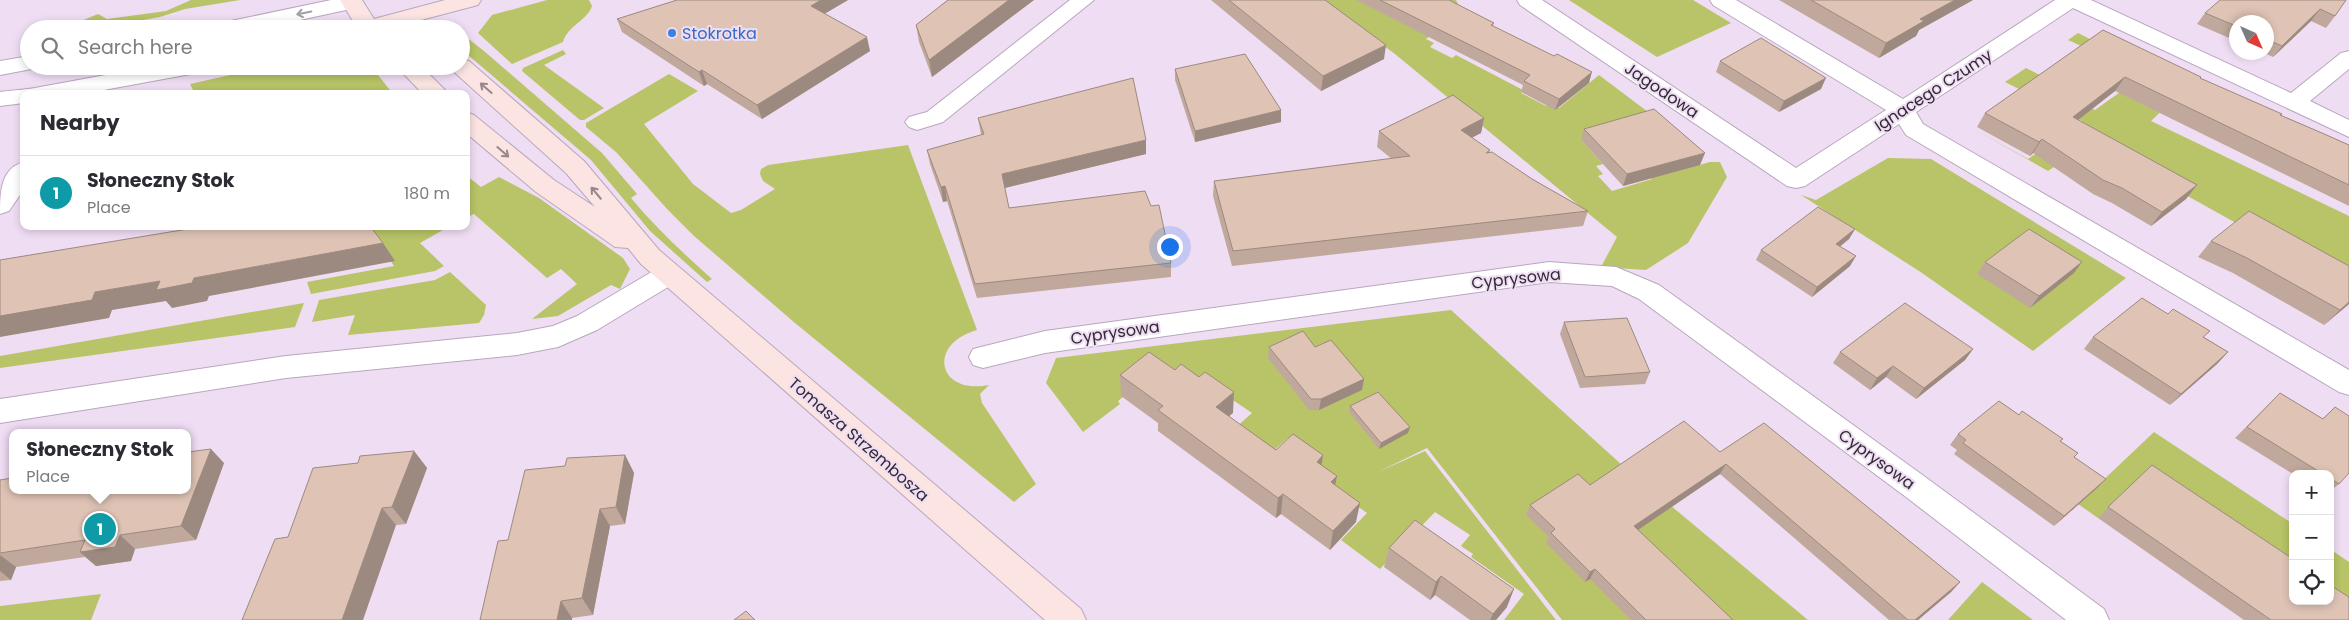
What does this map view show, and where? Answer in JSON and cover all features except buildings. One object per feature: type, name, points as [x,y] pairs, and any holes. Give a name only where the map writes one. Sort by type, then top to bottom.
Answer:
[{"type":"street","points":[[397,20],[470,0]]},
{"type":"street","points":[[917,122],[934,117],[1083,0]]},
{"type":"street","name":"Jagodowa","points":[[1528,0],[1796,180]]},
{"type":"street","points":[[1721,0],[1887,99],[1903,111],[1914,129],[2349,384]]},
{"type":"street","name":"Ignacego Czumy","points":[[1796,180],[2070,0]]},
{"type":"street","points":[[2074,0],[2349,129]]},
{"type":"street","points":[[267,20],[354,1],[363,20]]},
{"type":"street","points":[[2293,103],[2349,58]]},
{"type":"street","points":[[0,68],[20,65]]},
{"type":"street","name":"Tomasza Strzembosza","points":[[470,74],[575,168],[660,266]]},
{"type":"street","points":[[62,90],[146,75]]},
{"type":"street","points":[[417,75],[433,90]]},
{"type":"street","points":[[0,99],[20,96]]},
{"type":"street","name":"Tomasza Strzembosza","points":[[470,123],[545,186],[660,266],[1069,620]]},
{"type":"street","points":[[0,205],[20,176]]},
{"type":"street","points":[[0,411],[286,367],[517,344],[558,336],[586,323],[660,266]]},
{"type":"street","name":"Cyprysowa","points":[[983,357],[1045,342],[1549,272],[1616,277],[1649,292],[1917,488],[2092,620]]},
{"type":"green space","points":[[191,0],[240,0],[185,9],[143,20],[84,20],[98,14],[107,19],[166,11]]},
{"type":"green space","points":[[547,0],[589,0],[592,6],[586,16],[569,31],[563,42],[512,64],[478,33],[492,15]]},
{"type":"green space","points":[[1321,0],[1456,0],[1460,8],[1441,28],[1426,39],[1434,43],[1430,47],[1452,58],[1456,55],[1523,90],[1521,93],[1546,106],[1549,103],[1559,108],[1599,75],[1656,118],[1581,140],[1603,164],[1596,166],[1603,174],[1598,176],[1612,191],[1652,179],[1648,174],[1673,167],[1678,171],[1710,162],[1720,162],[1727,177],[1688,243],[1646,270],[1601,267],[1617,237],[1395,54]]},
{"type":"green space","points":[[1569,0],[1693,0],[1731,23],[1657,57]]},
{"type":"green space","points":[[2078,33],[2170,80],[2179,94],[2151,121],[2349,216],[2349,286],[2114,155],[2054,167],[2048,171],[1972,128],[2028,159],[2082,121],[2027,91],[2025,92],[2005,82],[2026,68],[2044,77],[2040,81],[2095,110],[2144,75],[2068,40]]},
{"type":"green space","points":[[470,40],[602,153],[637,194],[631,198],[640,209],[712,279],[707,282],[650,231],[591,160],[470,57]]},
{"type":"green space","points":[[563,50],[566,54],[544,65],[604,108],[584,120],[580,120],[522,71],[523,68]]},
{"type":"green space","points":[[669,74],[698,91],[644,124],[693,184],[731,213],[741,210],[775,189],[763,181],[760,174],[761,169],[768,165],[908,145],[977,330],[961,337],[950,346],[945,356],[945,366],[949,376],[958,383],[972,386],[989,385],[980,394],[982,403],[1036,484],[1014,502],[795,323],[694,236],[616,152],[586,127],[586,123]]},
{"type":"green space","points":[[230,75],[378,75],[390,90],[193,90],[190,84]]},
{"type":"green space","points":[[1888,158],[1931,159],[2126,278],[2033,351],[1922,273],[1801,195],[1816,200]]},
{"type":"green space","points":[[499,177],[539,198],[623,258],[630,269],[620,289],[611,285],[558,316],[532,319],[577,284],[561,269],[547,278],[474,214],[470,216],[470,178],[481,187]]},
{"type":"green space","points":[[369,230],[443,230],[420,243],[444,266],[435,271],[311,294],[307,282],[394,266]]},
{"type":"green space","points":[[450,272],[486,305],[484,315],[479,323],[348,335],[355,315],[312,322],[319,300],[435,280]]},
{"type":"green space","points":[[304,303],[295,327],[0,368],[0,356]]},
{"type":"green space","points":[[1451,310],[1622,465],[1808,620],[1562,620],[1427,448],[1378,472],[1425,451],[1556,620],[1504,620],[1524,594],[1471,557],[1473,554],[1461,546],[1470,535],[1435,512],[1380,569],[1341,540],[1367,513],[1317,478],[1321,461],[1288,438],[1239,481],[1204,456],[1252,413],[1221,392],[1158,368],[1118,401],[1120,404],[1083,432],[1046,383],[1056,358]]},
{"type":"green space","points":[[2154,432],[2289,521],[2289,576],[2142,476],[2098,518],[2078,504]]},
{"type":"green space","points":[[2334,552],[2349,562],[2349,617],[2334,604]]},
{"type":"green space","points":[[1982,582],[2033,620],[1948,620]]},
{"type":"green space","points":[[101,594],[91,620],[0,620],[0,606]]},
{"type":"place","name":"Stokrotka","points":[[672,33]]},
{"type":"place","name":"Słoneczny Stok","points":[[100,529]]}]
